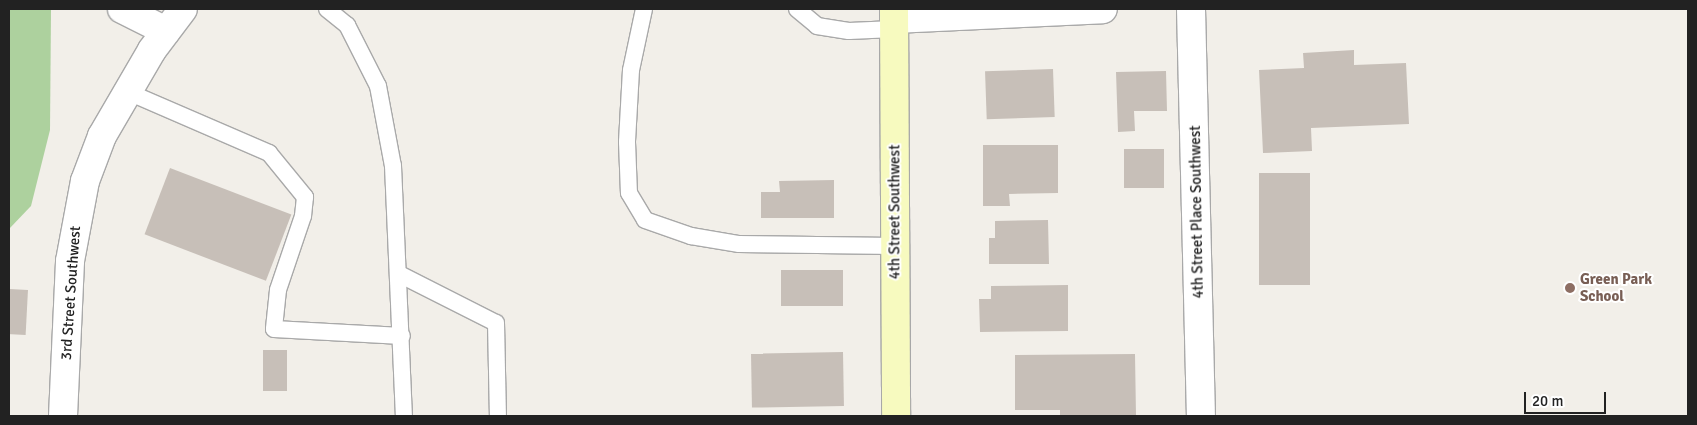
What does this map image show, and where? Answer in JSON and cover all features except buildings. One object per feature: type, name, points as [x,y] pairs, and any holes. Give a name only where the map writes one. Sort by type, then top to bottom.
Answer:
[{"type":"main road","name":"4th Street Southwest","points":[[894,19],[896,416]]},
{"type":"street","points":[[122,9],[166,32]]},
{"type":"street","name":"3rd Street Southwest","points":[[64,416],[74,228],[99,145],[128,92],[183,9]]},
{"type":"street","points":[[894,19],[1103,9]]},
{"type":"street","name":"4th Street Place Southwest","points":[[1192,9],[1201,416]]},
{"type":"lane","points":[[327,9],[347,25],[378,86],[393,166],[401,275],[404,416]]},
{"type":"lane","points":[[644,9],[631,70],[627,142],[629,193],[644,220],[692,236],[739,244],[895,246]]},
{"type":"lane","points":[[797,9],[817,26],[849,31],[894,19]]},
{"type":"lane","points":[[128,92],[269,154],[305,197],[303,216],[278,290],[274,329],[402,336]]},
{"type":"lane","points":[[401,275],[496,322],[498,416]]},
{"type":"green space","points":[[9,9],[51,9],[50,130],[31,206],[9,229]]},
{"type":"place","name":"Green Park School","points":[[1570,288]]}]
